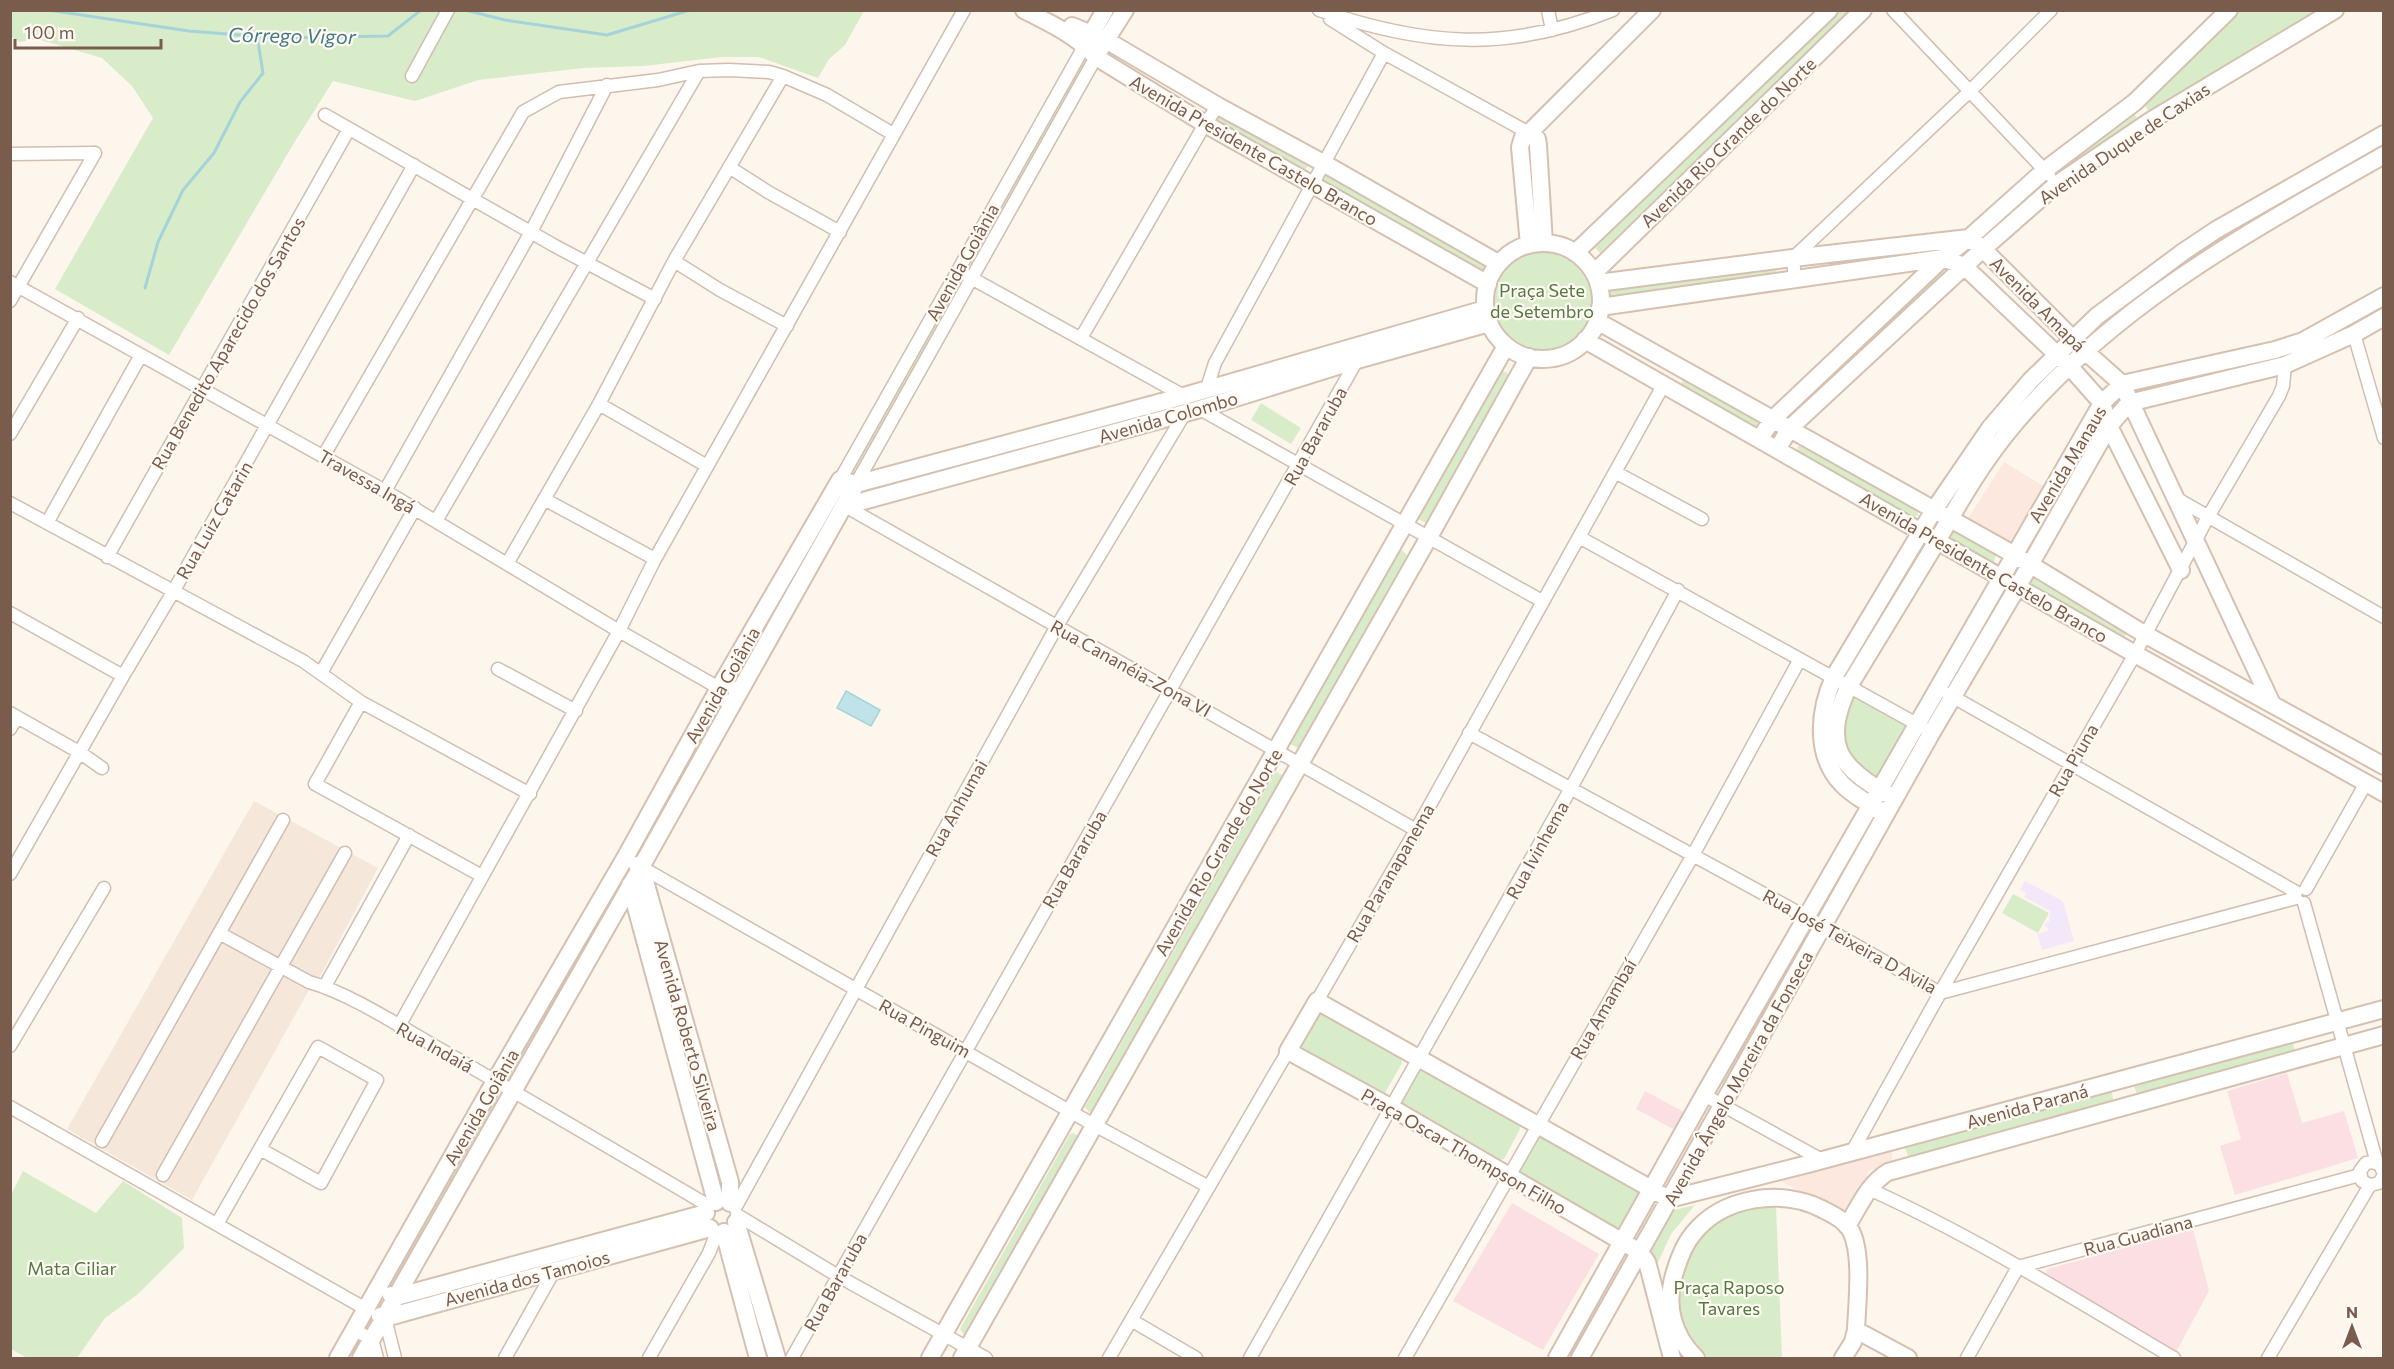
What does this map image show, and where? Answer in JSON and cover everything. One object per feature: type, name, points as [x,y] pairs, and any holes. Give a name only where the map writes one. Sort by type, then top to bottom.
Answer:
[{"type":"street","points":[[399,1026],[576,711],[655,559],[964,10]]},
{"type":"street","name":"Avenida Presidente Castelo Branco","points":[[1024,10],[1173,79],[1498,263]]},
{"type":"street","name":"Avenida Presidente Castelo Branco","points":[[1040,10],[1094,44],[1162,97],[1205,124],[1488,284]]},
{"type":"street","name":"Avenida Goiânia","points":[[338,1359],[495,1081],[615,876],[719,688],[829,500],[848,482],[971,278],[1094,44],[1105,10]]},
{"type":"street","name":"Avenida Goiânia","points":[[361,1359],[845,506],[848,482],[957,271],[1094,44],[1125,10]]},
{"type":"street","points":[[1318,10],[1404,34],[1438,40],[1496,39],[1552,30],[1613,10]]},
{"type":"street","points":[[1318,10],[1384,53],[1529,133],[1537,140],[1536,244]]},
{"type":"street","points":[[1548,10],[1552,30]]},
{"type":"street","points":[[1529,133],[1652,10]]},
{"type":"street","name":"Avenida Rio Grande do Norte","points":[[1575,253],[1829,10]]},
{"type":"street","name":"Avenida Rio Grande do Norte","points":[[1596,278],[1863,10]]},
{"type":"street","points":[[1893,10],[1971,90],[2057,184]]},
{"type":"street","points":[[1793,258],[1971,90],[2051,10]]},
{"type":"street","name":"Avenida Duque de Caxias","points":[[1760,438],[1773,418],[1942,258],[1969,238],[2045,170],[2136,102],[2229,10]]},
{"type":"street","name":"Avenida Duque de Caxias","points":[[1778,448],[1790,428],[1983,249],[2057,184],[2150,121],[2335,10]]},
{"type":"street","points":[[412,76],[447,11]]},
{"type":"street","points":[[1195,406],[1212,396],[1207,388],[1215,363],[1384,53]]},
{"type":"street","points":[[324,455],[523,112],[559,92],[658,80],[699,71],[769,72],[827,95],[893,134]]},
{"type":"street","points":[[436,521],[699,71]]},
{"type":"street","points":[[507,564],[599,404],[674,261],[783,76]]},
{"type":"street","points":[[1162,97],[1173,79]]},
{"type":"street","points":[[385,491],[531,232],[607,85]]},
{"type":"street","points":[[2136,102],[2150,121]]},
{"type":"street","points":[[1081,338],[1205,124],[1218,106]]},
{"type":"street","points":[[325,115],[531,232],[655,299]]},
{"type":"street","name":"Rua Benedito Aparecido dos Santos","points":[[107,557],[349,129]]},
{"type":"street","points":[[1879,810],[1841,783],[1832,771],[1826,755],[1822,720],[1827,693],[1834,677],[1934,510],[2006,406],[2073,338],[2105,310],[2183,252],[2216,230],[2384,134]]},
{"type":"street","points":[[10,154],[95,153],[15,284],[10,300]]},
{"type":"street","points":[[1557,1359],[1704,1095],[1808,918],[1879,810],[1887,794],[1853,772],[1844,761],[1835,732],[1837,717],[1849,686],[1999,443],[2042,394],[2121,321],[2204,260],[2384,155]]},
{"type":"street","name":"Rua Luiz Catarin","points":[[10,874],[173,592],[414,165]]},
{"type":"street","points":[[729,167],[768,192],[840,232]]},
{"type":"street","points":[[2279,195],[2288,210]]},
{"type":"street","points":[[1596,278],[1969,238]]},
{"type":"street","name":"Avenida Amapá","points":[[1969,238],[2122,384],[2272,704]]},
{"type":"street","points":[[1536,244],[1565,247],[1575,253],[1596,278],[1599,314],[1585,340],[1569,352],[1559,356],[1529,357],[1506,346],[1499,339],[1487,316],[1488,284],[1498,263],[1513,251],[1536,244]]},
{"type":"street","points":[[1793,258],[1795,280]]},
{"type":"street","points":[[1599,314],[1795,280],[1942,258]]},
{"type":"street","name":"Avenida Amapá","points":[[1942,258],[1964,267],[2070,367],[2102,403],[2109,426],[2181,570]]},
{"type":"street","points":[[674,261],[720,290],[787,326]]},
{"type":"street","points":[[957,271],[1081,338],[1298,466],[1542,601]]},
{"type":"street","name":"Travessa Ingá","points":[[15,284],[324,455],[719,688],[724,685],[732,687],[735,698]]},
{"type":"street","points":[[2012,311],[2028,294]]},
{"type":"street","points":[[2285,365],[2282,359],[2283,353],[2384,296]]},
{"type":"street","name":"Avenida Presidente Castelo Branco","points":[[1599,314],[1675,366],[1773,418],[2031,564],[2146,635],[2333,738],[2382,762]]},
{"type":"street","name":"Avenida Colombo","points":[[848,482],[1195,406],[1207,388],[1487,316]]},
{"type":"street","name":"Avenida Colombo","points":[[845,506],[1358,360],[1487,316]]},
{"type":"street","name":"Avenida Manaus","points":[[1887,794],[1932,732],[2109,426],[2129,402],[2285,365],[2354,334],[2384,317]]},
{"type":"street","points":[[10,434],[78,318]]},
{"type":"street","points":[[2354,334],[2384,438]]},
{"type":"street","name":"Avenida Presidente Castelo Branco","points":[[1585,340],[2376,789]]},
{"type":"street","points":[[2122,384],[2275,350],[2303,341]]},
{"type":"street","name":"Avenida Rio Grande do Norte","points":[[930,1359],[1506,346]]},
{"type":"street","points":[[48,523],[141,355]]},
{"type":"street","name":"Avenida Rio Grande do Norte","points":[[965,1354],[1529,357]]},
{"type":"street","name":"Rua Bararuba","points":[[792,1359],[965,1050],[1358,360]]},
{"type":"street","name":"Rua Piuna","points":[[1852,1152],[1940,993],[2136,654],[2208,517],[2279,396],[2283,386],[2285,365]]},
{"type":"street","points":[[1664,384],[1675,366]]},
{"type":"street","name":"Rua Paranapanema","points":[[1108,1359],[1416,830],[1664,384]]},
{"type":"street","name":"Avenida Manaus","points":[[1887,794],[1916,724],[2013,554],[2102,403],[2122,384]]},
{"type":"street","points":[[599,404],[707,466]]},
{"type":"street","name":"Rua Anhumai","points":[[649,1359],[709,1253],[722,1216],[856,989],[1057,626],[1195,406]]},
{"type":"street","points":[[1615,472],[1702,519]]},
{"type":"street","points":[[2174,497],[2384,617]]},
{"type":"street","points":[[544,499],[655,559]]},
{"type":"street","points":[[829,500],[845,506]]},
{"type":"street","points":[[10,503],[303,661],[361,702],[530,794]]},
{"type":"street","name":"Rua Cananéia-Zona VI","points":[[845,506],[1300,762],[1416,830]]},
{"type":"street","points":[[321,674],[414,508]]},
{"type":"street","points":[[1579,537],[1932,732]]},
{"type":"street","name":"Rua Ivinhema","points":[[1250,1359],[1571,788],[1678,590]]},
{"type":"street","points":[[766,609],[782,618]]},
{"type":"street","points":[[10,613],[123,676]]},
{"type":"street","name":"Rua Amambaí","points":[[1405,1359],[1537,1124],[1693,855],[1800,659]]},
{"type":"street","points":[[498,669],[576,711]]},
{"type":"street","points":[[1938,688],[2301,895],[2382,1171],[2379,1183],[2370,1185],[2362,1181],[2360,1175],[2363,1165],[2370,1162],[2382,1171]]},
{"type":"street","points":[[361,702],[315,784],[482,876]]},
{"type":"street","points":[[10,729],[14,715],[79,752],[102,768]]},
{"type":"street","name":"Rua José Teixeira D Avila","points":[[1469,733],[1808,918],[1940,993],[2301,895]]},
{"type":"street","points":[[2321,758],[2329,759],[2337,754],[2337,744],[2333,738]]},
{"type":"street","points":[[2301,895],[2376,789],[2382,762]]},
{"type":"street","name":"Avenida Ângelo Moreira da Fonseca","points":[[1588,1356],[1626,1276],[1824,927],[1879,810]]},
{"type":"street","points":[[102,1141],[283,820]]},
{"type":"street","points":[[325,986],[409,835]]},
{"type":"street","points":[[163,1175],[345,853]]},
{"type":"street","points":[[625,858],[641,867]]},
{"type":"street","name":"Rua Pinguim","points":[[641,867],[1094,1125],[1209,1187]]},
{"type":"street","name":"Avenida Roberto Silveira","points":[[641,867],[730,1182],[722,1216],[777,1359]]},
{"type":"street","points":[[615,876],[630,885]]},
{"type":"street","name":"Avenida Roberto Silveira","points":[[630,885],[722,1216],[758,1359]]},
{"type":"street","points":[[10,1046],[104,888]]},
{"type":"street","name":"Rua Indaiá","points":[[219,933],[309,982],[325,986],[399,1026],[515,1091],[722,1216],[838,1276],[943,1336],[965,1354],[986,1359]]},
{"type":"street","points":[[1317,1001],[1669,1199]]},
{"type":"street","points":[[2378,1011],[2368,1018],[2368,1024],[2370,1031],[2376,1035],[2383,1035]]},
{"type":"street","name":"Avenida Paraná","points":[[1669,1199],[2378,1011]]},
{"type":"street","points":[[2292,1035],[2299,1039],[2302,1046],[2301,1053],[2296,1059]]},
{"type":"street","name":"Avenida Paraná","points":[[1847,1226],[1869,1189],[1888,1172],[2383,1035]]},
{"type":"street","points":[[217,1224],[318,1047],[377,1080],[321,1183],[260,1149]]},
{"type":"street","name":"Praça Oscar Thompson Filho","points":[[1288,1051],[1392,1108],[1640,1252]]},
{"type":"street","points":[[2133,1077],[2128,1089],[2130,1096],[2136,1101],[2142,1101]]},
{"type":"street","points":[[2112,1083],[2124,1089],[2126,1102],[2122,1107]]},
{"type":"street","points":[[1704,1095],[1815,1162]]},
{"type":"street","points":[[10,1107],[385,1318],[395,1359]]},
{"type":"street","points":[[1664,1327],[1676,1266],[1687,1242],[1705,1222],[1730,1207],[1743,1195],[1815,1162]]},
{"type":"street","name":"Rua Guadiana","points":[[2018,1267],[2360,1175]]},
{"type":"street","points":[[2268,1359],[2370,1185]]},
{"type":"street","points":[[1869,1189],[1918,1211],[2174,1359]]},
{"type":"street","points":[[1730,1207],[1758,1199],[1793,1199],[1822,1209],[1851,1231],[1857,1254],[1856,1330],[1853,1342],[1843,1359]]},
{"type":"street","name":"Avenida dos Tamoios","points":[[385,1318],[553,1263],[722,1216]]},
{"type":"street","points":[[1640,1252],[1647,1262],[1672,1359]]},
{"type":"street","points":[[505,1359],[553,1263]]},
{"type":"street","name":"Avenida dos Tamoios","points":[[396,1297],[553,1263]]},
{"type":"street","points":[[1967,1359],[2018,1267]]},
{"type":"street","points":[[1626,1276],[1635,1273],[1650,1273]]},
{"type":"street","points":[[378,1288],[396,1297]]},
{"type":"street","points":[[1669,1294],[1673,1321],[1693,1355]]},
{"type":"street","points":[[1131,1320],[1196,1359]]},
{"type":"street","points":[[1664,1327],[1693,1355]]},
{"type":"street","points":[[354,1330],[372,1339],[377,1359]]},
{"type":"street","points":[[1856,1330],[1908,1359]]},
{"type":"street","points":[[1567,1341],[1588,1356]]},
{"type":"shaded area","points":[[2004,462],[2045,487],[2008,546],[1967,520]]},
{"type":"shaded area","points":[[254,801],[378,868],[318,980],[310,977],[305,988],[309,990],[192,1200],[67,1129]]},
{"type":"shaded area","points":[[2025,881],[2063,901],[2074,941],[2042,950],[2037,934],[2048,931],[2048,928],[2044,926],[2047,921],[2049,922],[2050,911],[2024,897],[2026,893],[2020,890]]},
{"type":"shaded area","points":[[2287,1073],[2302,1123],[2344,1111],[2358,1158],[2235,1195],[2220,1146],[2241,1139],[2227,1091]]},
{"type":"shaded area","points":[[1645,1091],[1684,1112],[1675,1130],[1636,1109]]},
{"type":"shaded area","points":[[1892,1151],[1894,1164],[1870,1170],[1851,1207],[1845,1213],[1782,1181]]},
{"type":"shaded area","points":[[1512,1203],[1599,1254],[1543,1350],[1453,1301]]},
{"type":"shaded area","points":[[2193,1229],[2209,1291],[2176,1352],[2044,1275],[2048,1269]]},
{"type":"green space","points":[[11,10],[864,11],[845,45],[829,59],[818,78],[759,57],[722,57],[643,66],[584,68],[478,80],[415,101],[333,81],[169,355],[55,289],[153,118],[132,86],[102,58],[37,39],[20,42],[11,37]]},
{"type":"green space","points":[[1836,11],[1849,11],[1600,253],[1594,247]]},
{"type":"green space","points":[[2240,11],[2328,11],[2151,111],[2147,110],[2145,104],[2148,100]]},
{"type":"green space","points":[[1083,60],[1087,62],[970,270],[965,267]]},
{"type":"green space","points":[[2132,112],[2139,120],[2060,173],[2057,169]]},
{"type":"green space","points":[[1219,115],[1309,164],[1304,172],[1214,123]]},
{"type":"green space","points":[[1326,170],[1492,264],[1485,276],[1320,181]]},
{"type":"green space","points":[[2275,204],[2279,211],[2092,340],[2087,334],[2182,260]]},
{"type":"green space","name":"Praça Sete de Setembro","points":[[1542,251],[1561,255],[1577,266],[1588,282],[1592,301],[1588,320],[1577,336],[1561,347],[1542,351],[1523,347],[1507,336],[1496,320],[1492,301],[1496,282],[1507,266],[1523,255]]},
{"type":"green space","points":[[1776,267],[1777,274],[1612,299],[1609,290]]},
{"type":"green space","points":[[1941,269],[1947,272],[1792,419],[1787,414]]},
{"type":"green space","points":[[956,283],[961,286],[854,478],[846,473]]},
{"type":"green space","points":[[1501,370],[1511,375],[1426,523],[1416,518]]},
{"type":"green space","points":[[1683,380],[1687,380],[1757,418],[1757,426],[1753,428],[1679,386]]},
{"type":"green space","points":[[1261,403],[1301,428],[1291,444],[1251,420]]},
{"type":"green space","points":[[1802,442],[1918,508],[1918,516],[1912,517],[1799,453],[1797,448]]},
{"type":"green space","points":[[1953,531],[1996,555],[1993,564],[1948,538]]},
{"type":"green space","points":[[1400,549],[1407,555],[1298,748],[1287,742]]},
{"type":"green space","points":[[2030,578],[2126,632],[2124,640],[2028,588]]},
{"type":"green space","points":[[1854,694],[1906,726],[1877,777],[1873,778],[1861,771],[1842,740],[1841,711]]},
{"type":"green space","points":[[716,706],[722,707],[638,856],[635,854]]},
{"type":"green space","points":[[1277,772],[1284,776],[1095,1112],[1089,1112],[1085,1107]]},
{"type":"green space","points":[[620,883],[622,885],[509,1084],[505,1080]]},
{"type":"green space","points":[[2013,894],[2049,913],[2038,933],[2002,913]]},
{"type":"green space","points":[[1804,936],[1805,940],[1724,1084],[1717,1085]]},
{"type":"green space","points":[[1316,1010],[1400,1057],[1402,1063],[1385,1093],[1382,1095],[1297,1050]]},
{"type":"green space","points":[[2292,1040],[2295,1051],[2138,1097],[2134,1086]]},
{"type":"green space","points":[[1418,1069],[1519,1124],[1520,1129],[1504,1159],[1499,1160],[1400,1105],[1398,1100]]},
{"type":"green space","points":[[2111,1090],[2114,1102],[1909,1159],[1905,1147]]},
{"type":"green space","points":[[494,1097],[501,1099],[394,1286],[389,1285],[388,1282]]},
{"type":"green space","points":[[1073,1133],[1080,1137],[968,1336],[964,1335],[960,1329],[1070,1134]]},
{"type":"green space","points":[[1539,1135],[1638,1190],[1640,1196],[1621,1228],[1615,1227],[1520,1174],[1518,1171]]},
{"type":"green space","name":"Mata Ciliar","points":[[23,1171],[96,1213],[123,1181],[182,1218],[184,1248],[138,1294],[105,1318],[77,1358],[27,1358],[11,1349],[11,1195]]},
{"type":"green space","points":[[1695,1205],[1671,1234],[1656,1267],[1649,1245],[1666,1212]]},
{"type":"green space","name":"Praça Raposo Tavares","points":[[1772,1205],[1776,1207],[1782,1358],[1703,1358],[1692,1345],[1680,1318],[1678,1294],[1680,1275],[1693,1245],[1708,1227],[1739,1209]]},
{"type":"water","points":[[846,691],[880,710],[871,726],[837,708]]},
{"type":"waterway","name":"Córrego Vigor","points":[[48,10],[189,31],[277,38],[388,36],[421,10]]},
{"type":"waterway","name":"Córrego Vigor","points":[[465,10],[505,20],[607,35],[690,10]]},
{"type":"waterway","points":[[145,288],[158,242],[183,190],[214,153],[240,102],[263,73],[257,36]]}]
